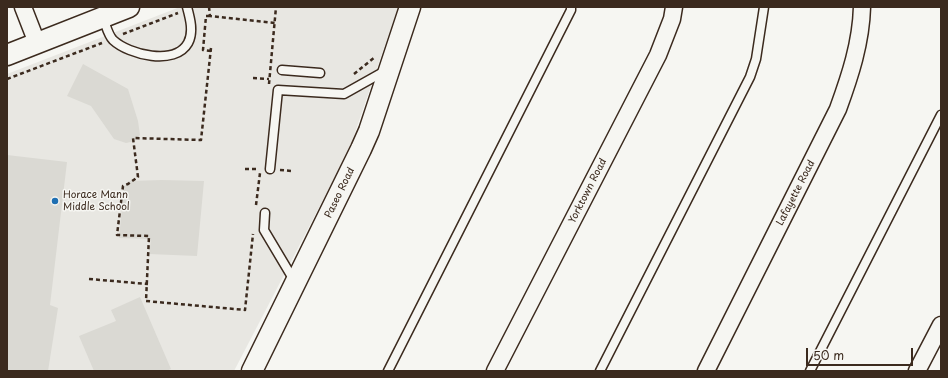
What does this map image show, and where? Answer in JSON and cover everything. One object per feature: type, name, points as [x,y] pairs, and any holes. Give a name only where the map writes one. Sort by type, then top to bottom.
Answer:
[{"type":"street","points":[[23,7],[36,43]]},
{"type":"street","points":[[7,55],[129,7]]},
{"type":"street","name":"Paseo Road","points":[[252,371],[369,131],[384,62],[410,7]]},
{"type":"street","name":"Yorktown Road","points":[[496,371],[658,55],[672,19],[674,7]]},
{"type":"street","name":"Lafayette Road","points":[[706,371],[838,109],[858,44],[862,7]]},
{"type":"street","points":[[917,371],[941,325]]},
{"type":"lane","points":[[102,17],[112,39],[122,48],[139,54],[157,56],[177,54],[188,44],[191,35],[191,19],[187,7]]},
{"type":"lane","points":[[388,371],[571,10],[571,7]]},
{"type":"lane","points":[[600,371],[750,77],[756,59],[764,7]]},
{"type":"lane","points":[[270,169],[278,90],[344,94],[384,62]]},
{"type":"lane","points":[[282,70],[320,73]]},
{"type":"lane","points":[[810,371],[941,115]]},
{"type":"lane","points":[[265,213],[264,230],[296,283]]},
{"type":"path","points":[[209,7],[210,16]]},
{"type":"path","points":[[254,232],[245,310],[146,301],[148,284],[149,236],[118,235],[123,186],[138,177],[133,138],[201,140],[211,49],[203,50],[206,16],[275,23]]},
{"type":"path","points":[[353,75],[384,62]]},
{"type":"path","points":[[253,78],[276,80]]},
{"type":"path","points":[[256,208],[260,170]]},
{"type":"path","points":[[89,279],[148,284]]},
{"type":"shaded area","points":[[180,7],[398,7],[349,150],[234,371],[7,371],[7,74]]},
{"type":"shaded area","points":[[83,64],[128,89],[138,121],[140,135],[135,141],[126,143],[114,139],[91,106],[67,96]]},
{"type":"shaded area","points":[[7,155],[67,162],[50,305],[58,308],[48,371],[7,371]]},
{"type":"shaded area","points":[[129,181],[204,181],[197,256],[149,254],[151,239],[119,238],[124,187]]},
{"type":"shaded area","points":[[140,297],[171,369],[166,371],[94,371],[79,336],[116,321],[111,310]]},
{"type":"place","name":"Horace Mann Middle School","points":[[55,201]]}]
